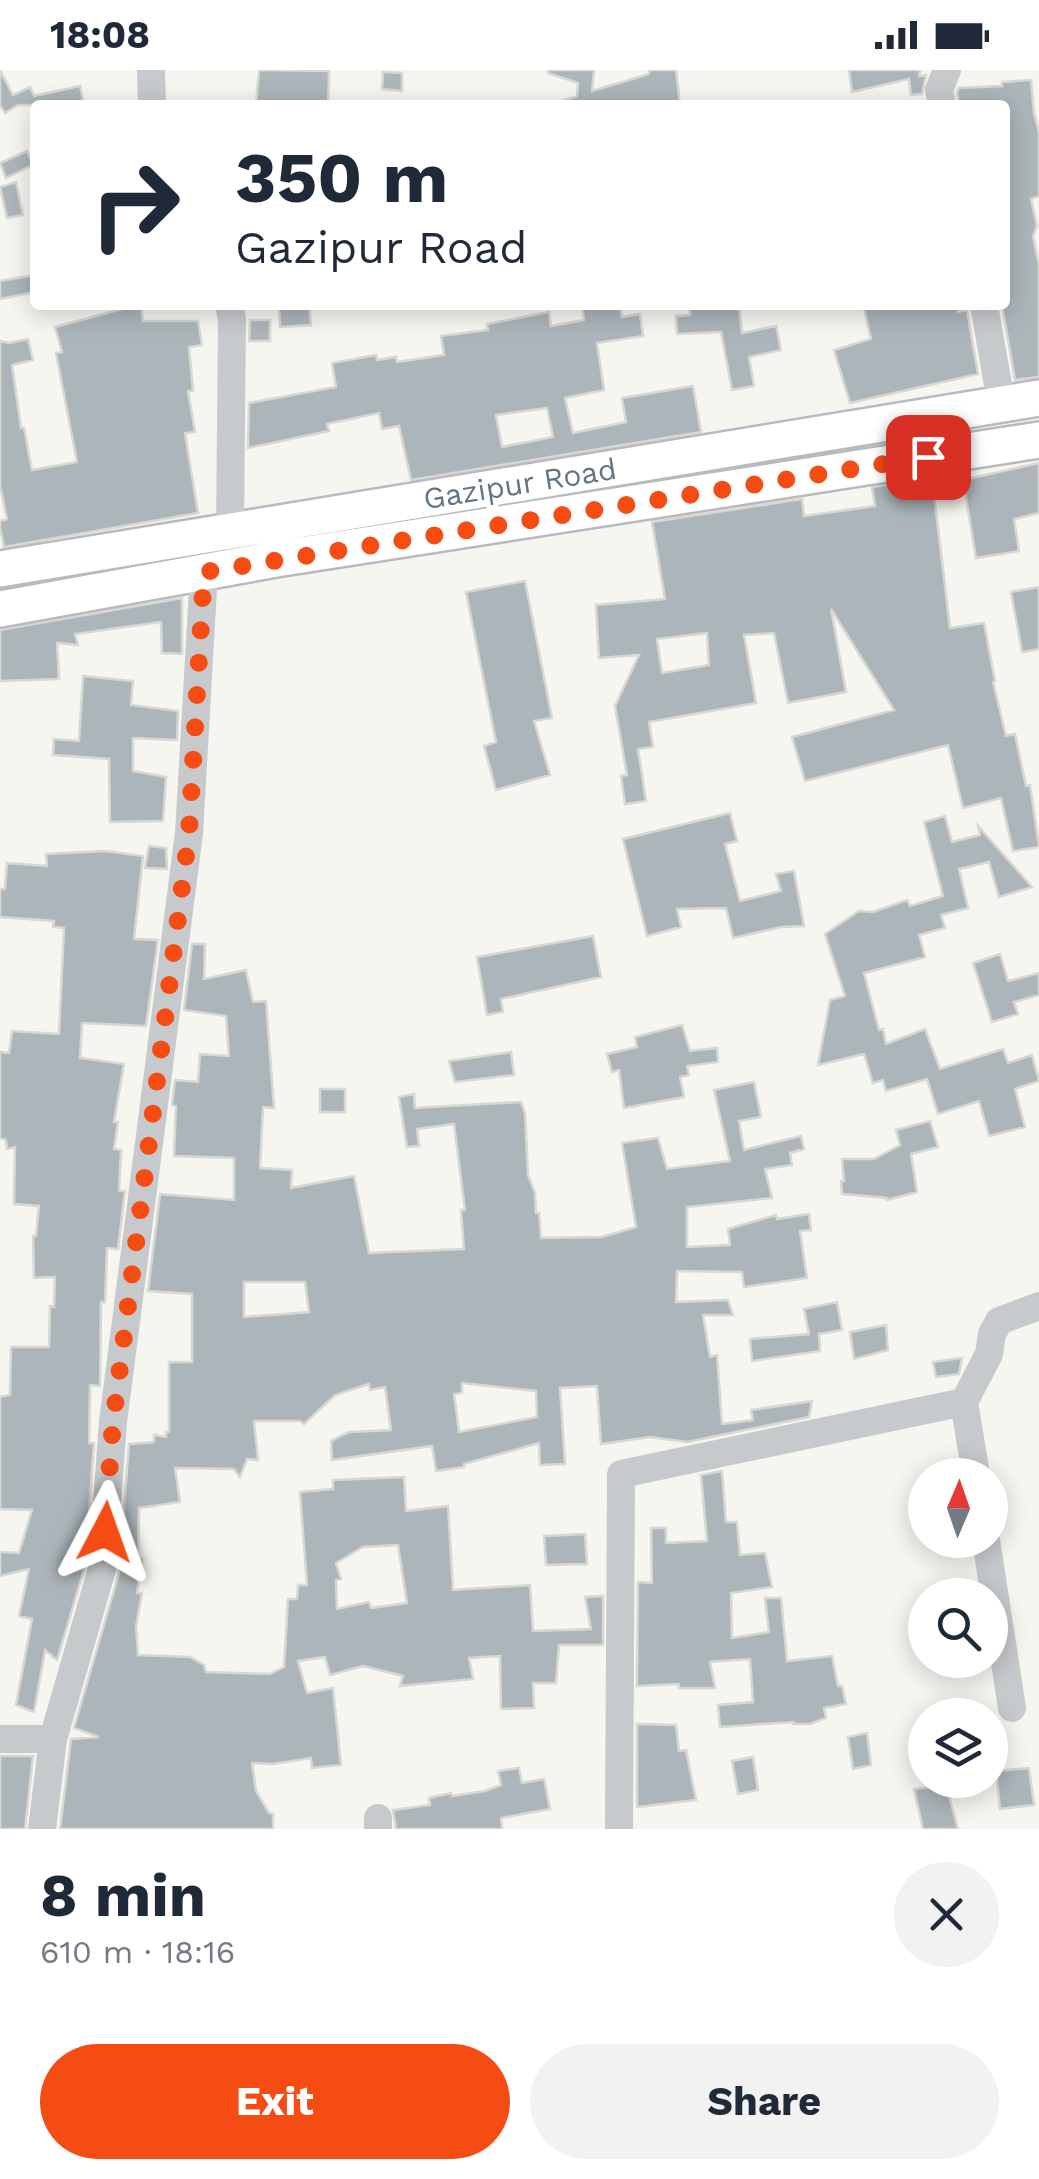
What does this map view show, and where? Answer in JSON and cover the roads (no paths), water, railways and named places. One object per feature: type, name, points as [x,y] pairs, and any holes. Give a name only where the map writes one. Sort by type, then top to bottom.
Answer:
[{"type":"main road","name":"Gazipur Road","points":[[0,569],[1039,398]]},
{"type":"main road","points":[[0,587],[91,568],[768,458],[1039,421]]},
{"type":"main road","name":"Gazipur Road","points":[[0,609],[204,572],[1039,440]]},
{"type":"street","points":[[151,70],[152,100]]},
{"type":"street","points":[[941,100],[939,90],[947,70]]},
{"type":"street","points":[[230,310],[230,529]]},
{"type":"street","points":[[985,310],[1002,402]]},
{"type":"street","points":[[42,1829],[53,1739],[102,1569],[113,1422],[189,833],[204,572]]},
{"type":"street","points":[[973,1458],[964,1402],[989,1354],[992,1334],[999,1321],[1039,1306]]},
{"type":"street","points":[[619,1829],[621,1474],[964,1402]]},
{"type":"street","points":[[989,1558],[1012,1708]]},
{"type":"street","points":[[0,1739],[53,1739]]}]
